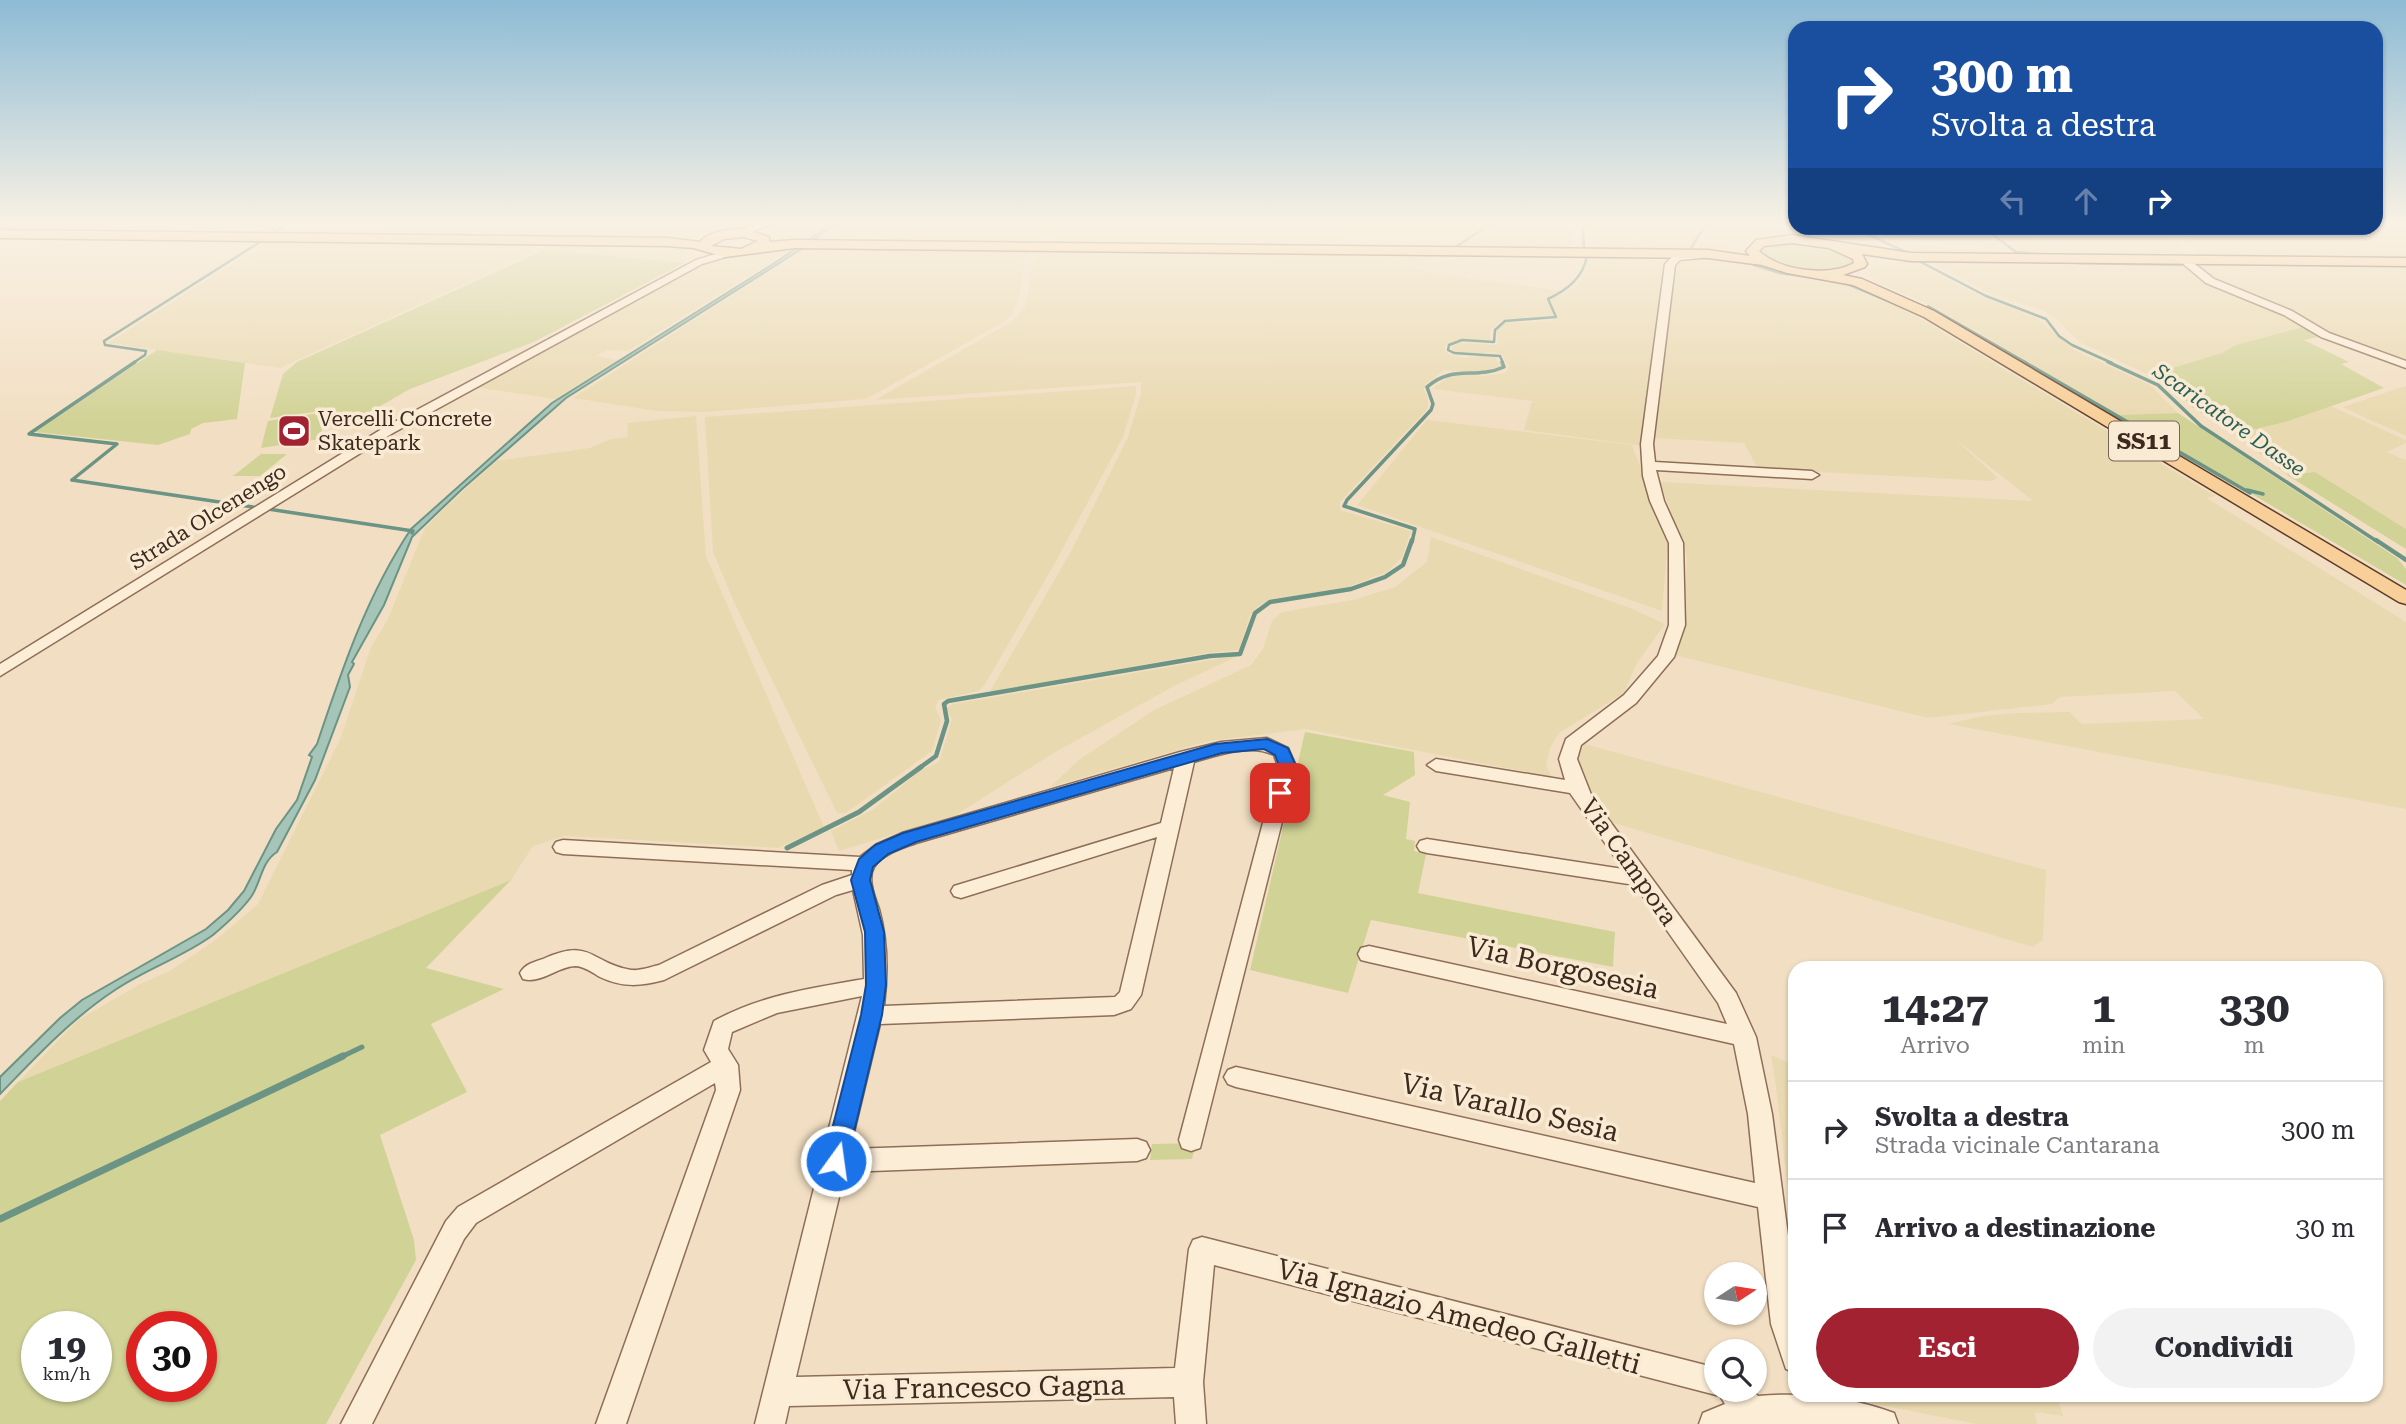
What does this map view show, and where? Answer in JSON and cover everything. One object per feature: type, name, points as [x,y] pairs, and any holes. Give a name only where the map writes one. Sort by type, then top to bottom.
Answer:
[{"type":"main road","name":"SS11","points":[[1878,289],[1980,343],[2406,598]]},
{"type":"street","name":"Strada Olcenengo","points":[[0,671],[389,430],[649,288]]},
{"type":"street","name":"Via Campora","points":[[1667,288],[1647,444],[1657,501],[1676,543],[1677,625],[1666,657],[1630,699],[1583,732],[1572,743],[1568,759],[1577,788],[1728,999],[1744,1037],[1760,1114],[1788,1334]]},
{"type":"street","points":[[2228,288],[2288,313],[2344,344],[2406,365]]},
{"type":"street","points":[[1649,466],[1812,475]]},
{"type":"street","points":[[531,973],[558,961],[581,957],[612,973],[635,979],[664,972],[863,872],[882,850],[909,838],[1186,756],[1221,748],[1267,744],[1282,752],[1287,766],[1191,1140]]},
{"type":"street","points":[[872,1015],[1114,1006],[1123,1003],[1130,995],[1186,756]]},
{"type":"street","points":[[1436,765],[1577,788]]},
{"type":"street","points":[[961,891],[1169,827]]},
{"type":"street","points":[[1427,846],[1640,879]]},
{"type":"street","points":[[563,847],[863,872]]},
{"type":"street","points":[[770,1424],[872,1015],[876,985],[875,932],[863,872]]},
{"type":"street","name":"Via Borgosesia","points":[[1369,954],[1744,1037]]},
{"type":"street","points":[[611,1424],[728,1090],[726,1065],[716,1050],[722,1027],[744,1013],[876,985]]},
{"type":"street","points":[[356,1424],[455,1230],[467,1214],[726,1065]]},
{"type":"street","name":"Via Varallo Sesia","points":[[1236,1077],[1770,1198]]},
{"type":"street","points":[[836,1161],[1137,1150]]},
{"type":"street","name":"Via Ignazio Amedeo Galletti","points":[[1188,1382],[1202,1249],[1704,1380]]},
{"type":"street","points":[[1188,1382],[1191,1424]]},
{"type":"street","name":"Via Francesco Gagna","points":[[780,1392],[1188,1382]]},
{"type":"street","points":[[1743,1402],[1752,1411]]},
{"type":"street","points":[[1714,1424],[1752,1411],[1811,1409],[1883,1424]]},
{"type":"shaded area","points":[[194,288],[455,288],[280,368],[108,343]]},
{"type":"shaded area","points":[[656,288],[729,288],[628,351],[607,350],[596,356],[617,360],[555,399],[474,387]]},
{"type":"shaded area","points":[[734,288],[739,288],[566,398],[412,537],[384,605],[352,662],[354,664],[348,675],[350,687],[315,780],[277,852],[264,867],[251,897],[213,935],[99,1001],[55,1039],[0,1094],[0,1077],[60,1018],[82,1000],[206,929],[228,910],[244,891],[276,829],[297,800],[312,757],[309,755],[317,744],[357,633],[395,554],[411,529],[552,403]]},
{"type":"shaded area","points":[[743,288],[1020,288],[1012,314],[1004,322],[866,399],[705,412],[658,411],[573,398]]},
{"type":"shaded area","points":[[1029,288],[1543,288],[1561,291],[1545,298],[1554,317],[1501,321],[1490,330],[1490,342],[1464,340],[1445,345],[1445,351],[1450,355],[1464,358],[1493,355],[1502,366],[1496,371],[1479,373],[1444,370],[1426,384],[1424,390],[1428,408],[1340,502],[1340,510],[1411,531],[1402,557],[1387,572],[1348,587],[1270,600],[1258,606],[1250,615],[1239,650],[1207,653],[989,693],[1069,555],[1128,437],[1141,394],[1141,382],[875,400],[1013,321],[1025,306]]},
{"type":"shaded area","points":[[1574,288],[1663,288],[1652,359],[1644,446],[1524,430],[1532,401],[1432,389],[1454,373],[1482,376],[1505,373],[1509,367],[1502,355],[1494,352],[1462,355],[1452,351],[1453,345],[1498,345],[1496,331],[1504,323],[1550,321],[1558,317],[1550,300]]},
{"type":"shaded area","points":[[1673,288],[1857,288],[1870,293],[1916,316],[2215,496],[2207,498],[2406,622],[2406,809],[1948,724],[1983,716],[2016,713],[2070,712],[2082,724],[2204,719],[2175,691],[2060,697],[2052,704],[1928,718],[1674,655],[1685,625],[1687,556],[1660,482],[2033,501],[1955,439],[1998,478],[1991,481],[1758,469],[1744,443],[1653,438]]},
{"type":"shaded area","points":[[1891,288],[1965,288],[2036,318],[2074,350],[2150,385],[2178,413],[2118,415],[1932,306]]},
{"type":"shaded area","points":[[1980,288],[2224,288],[2307,326],[2236,345],[2222,353],[2149,375],[2079,342],[2060,322],[2044,311]]},
{"type":"shaded area","points":[[2231,288],[2406,288],[2406,364],[2348,344]]},
{"type":"shaded area","points":[[1136,386],[1123,437],[984,686],[978,691],[939,700],[935,707],[941,720],[932,751],[846,813],[837,813],[734,602],[713,552],[705,417]]},
{"type":"shaded area","points":[[2406,386],[2406,436],[2342,407]]},
{"type":"shaded area","points":[[2331,406],[2406,440],[2406,443],[2387,452],[2406,460],[2406,529],[2315,472],[2287,475],[2234,434]]},
{"type":"shaded area","points":[[696,416],[706,556],[824,827],[778,848],[565,836],[533,846],[511,880],[18,1082],[78,1020],[140,984],[170,971],[217,939],[258,904],[341,737],[371,647],[387,621],[425,528],[443,510],[496,461],[590,448],[611,439],[627,437],[628,423]]},
{"type":"shaded area","points":[[1427,420],[1632,445],[1668,540],[1662,611],[1357,505]]},
{"type":"shaded area","points":[[1431,537],[1633,609],[1665,624],[1637,663],[1624,693],[1559,733],[1550,748],[1546,766],[1552,777],[1305,729],[1209,741],[1050,787],[1080,759],[1154,710],[1251,665],[1263,649],[1272,621],[1282,612],[1353,600],[1395,587],[1427,562]]},
{"type":"shaded area","points":[[1240,655],[1174,686],[1052,754],[956,815],[839,851],[831,831],[874,809],[921,770],[939,762],[952,719],[946,709],[953,704]]},
{"type":"shaded area","points":[[1585,744],[2046,870],[2043,940],[2033,947],[1607,821],[1581,785],[1574,760]]},
{"type":"shaded area","points":[[1771,1055],[1788,1062],[1788,1189]]},
{"type":"shaded area","points":[[1864,1402],[2059,1402],[2063,1416],[2035,1412],[2037,1424],[1977,1424]]},
{"type":"green space","points":[[459,288],[636,288],[534,342],[410,389],[354,421],[330,417],[328,410],[270,418],[283,374],[297,362]]},
{"type":"green space","points":[[2307,326],[2322,336],[2304,340],[2349,362],[2341,364],[2384,388],[2285,422],[2234,434],[2192,407],[2168,383],[2149,375],[2222,353],[2236,345]]},
{"type":"green space","points":[[157,350],[245,363],[237,419],[203,423],[191,429],[190,434],[158,445],[35,432]]},
{"type":"green space","name":"Vercelli Concrete Skatepark","points":[[325,412],[320,439],[261,448],[268,421]]},
{"type":"green space","points":[[2178,413],[2397,558],[2406,569],[2406,585],[2118,415]]},
{"type":"green space","points":[[261,454],[287,454],[260,476],[233,476]]},
{"type":"green space","points":[[2315,472],[2406,529],[2406,549],[2287,475]]},
{"type":"green space","points":[[1305,732],[1414,752],[1415,775],[1383,795],[1410,802],[1406,839],[1415,841],[1414,851],[1426,854],[1418,893],[1615,932],[1613,967],[1371,920],[1348,993],[1250,970]]},
{"type":"green space","points":[[511,880],[426,968],[504,989],[431,1024],[467,1092],[380,1135],[414,1240],[416,1260],[326,1424],[0,1424],[0,1101],[18,1082]]},
{"type":"green space","points":[[1196,1143],[1192,1159],[1150,1160],[1152,1144]]},
{"type":"waterway","points":[[133,363],[145,355],[146,351],[105,345],[104,341],[187,288]]},
{"type":"waterway","points":[[1503,363],[1500,356],[1454,353],[1448,350],[1449,345],[1462,340],[1494,342],[1495,330],[1505,321],[1556,317],[1548,299],[1566,288]]},
{"type":"waterway","points":[[1858,288],[1905,308]]},
{"type":"waterway","name":"Scaricatore Dasse","points":[[1972,288],[2046,319],[2059,336],[2072,345],[2112,363]]},
{"type":"waterway","points":[[1928,306],[2027,363]]},
{"type":"waterway","points":[[135,362],[29,434],[117,444],[72,480],[253,507]]},
{"type":"waterway","points":[[1412,542],[1415,529],[1344,506],[1431,410],[1433,404],[1427,387],[1446,376],[1493,371],[1504,367],[1502,362]]},
{"type":"waterway","points":[[2024,362],[2250,493]]},
{"type":"waterway","name":"Scaricatore Dasse","points":[[2108,362],[2158,385],[2201,426],[2378,542]]},
{"type":"waterway","points":[[2247,490],[2263,494]]},
{"type":"waterway","points":[[268,509],[413,531],[412,533]]},
{"type":"waterway","points":[[918,769],[936,756],[947,721],[944,704],[948,701],[1210,656],[1240,654],[1255,613],[1270,602],[1351,589],[1385,577],[1403,565],[1412,540]]},
{"type":"waterway","name":"Scaricatore Dasse","points":[[2376,540],[2406,560]]},
{"type":"waterway","points":[[787,848],[859,812],[921,767]]},
{"type":"waterway","points":[[339,1058],[362,1047]]},
{"type":"waterway","points":[[0,1219],[343,1056]]},
{"type":"place","name":"Vercelli Concrete Skatepark","points":[[294,431]]},
{"type":"route","points":[[836,1161],[872,1015],[876,985],[875,932],[860,880],[865,864],[882,850],[909,838],[1221,748],[1267,744],[1282,752],[1287,766],[1280,793]]}]
